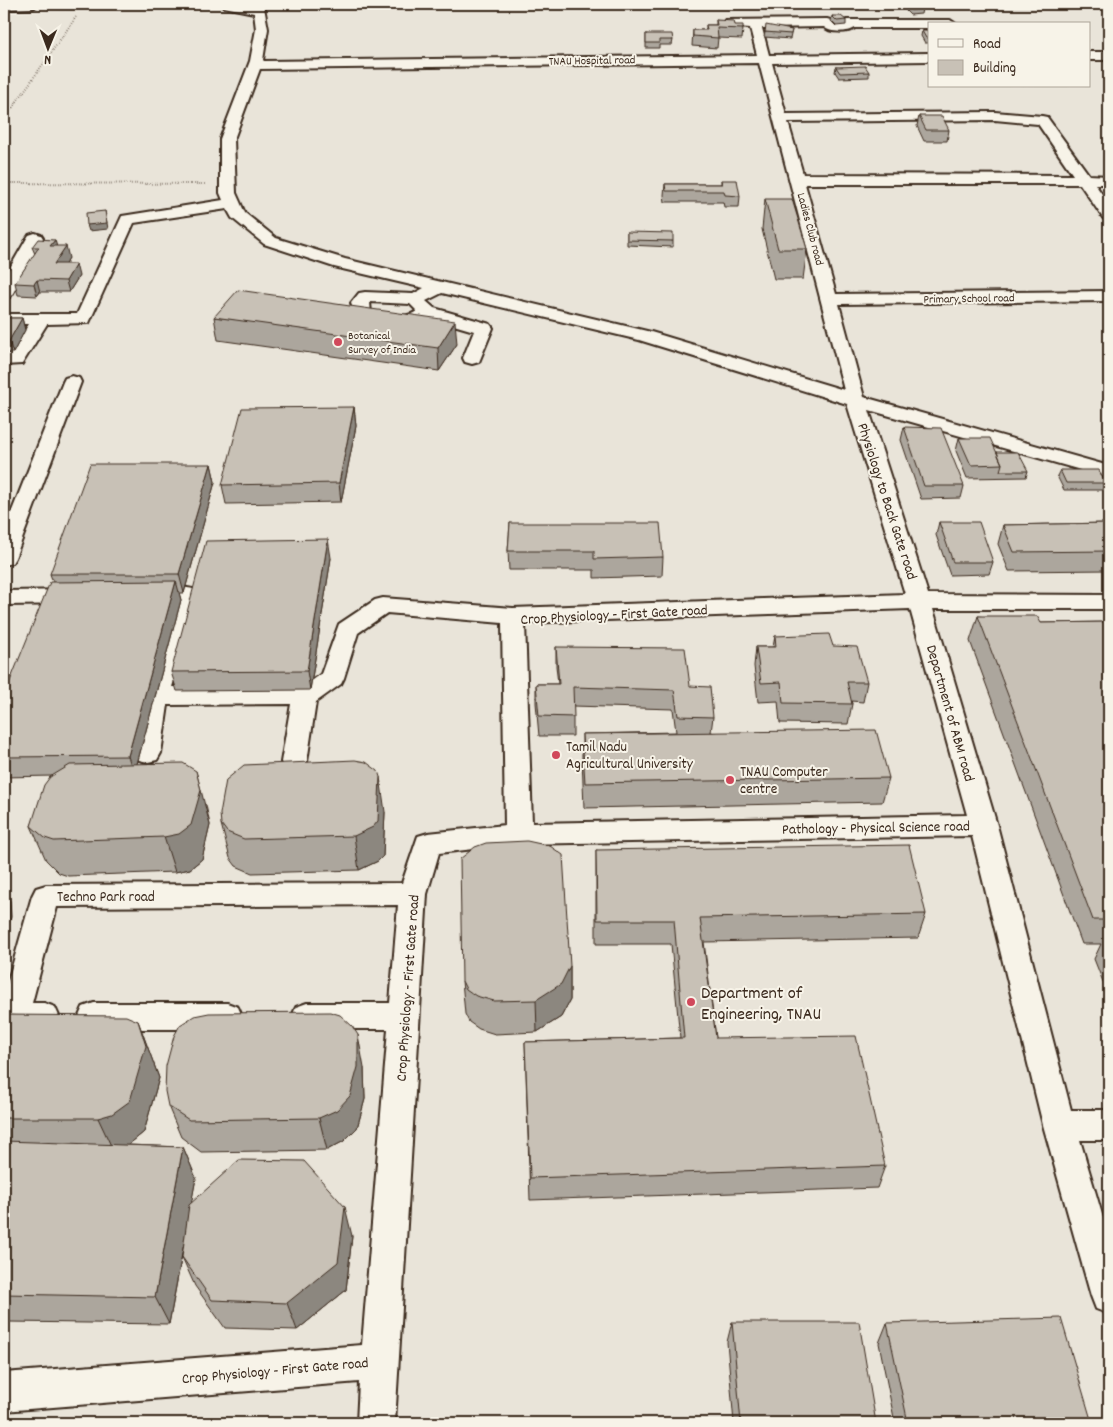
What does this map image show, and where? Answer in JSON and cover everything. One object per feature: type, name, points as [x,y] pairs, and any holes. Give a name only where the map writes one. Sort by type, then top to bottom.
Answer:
[{"type":"street","points":[[5,5],[33,4]]},
{"type":"street","points":[[228,4],[260,10],[262,29],[256,61],[227,140],[228,193],[238,215],[270,241],[340,263],[646,336],[856,401],[1109,472]]},
{"type":"street","points":[[926,9],[935,22]]},
{"type":"street","points":[[729,23],[755,25],[827,23],[830,27],[849,27],[847,24],[928,24]]},
{"type":"street","name":"Ladies Club road","points":[[755,25],[763,58],[782,118],[856,401]]},
{"type":"street","points":[[831,44],[839,47],[847,57]]},
{"type":"street","points":[[1090,56],[1109,56]]},
{"type":"street","name":"TNAU Hospital road","points":[[256,61],[261,65],[928,57]]},
{"type":"street","points":[[782,118],[995,116],[1042,120],[1109,216]]},
{"type":"street","points":[[797,179],[1109,180]]},
{"type":"street","points":[[4,320],[83,319],[128,219],[233,204]]},
{"type":"street","points":[[4,293],[35,238]]},
{"type":"street","points":[[428,312],[414,321],[378,320],[363,318],[360,303],[365,297],[416,299],[440,287]]},
{"type":"street","name":"Primary School road","points":[[829,299],[957,291],[1109,296]]},
{"type":"street","points":[[416,299],[428,312],[484,328],[472,358]]},
{"type":"street","points":[[4,360],[15,360],[41,319]]},
{"type":"street","points":[[4,558],[72,382]]},
{"type":"street","name":"Physiology to Back Gate road","points":[[856,401],[919,602]]},
{"type":"street","points":[[4,598],[189,595],[157,696],[148,753]]},
{"type":"street","name":"Crop Physiology - First Gate road","points":[[4,1392],[379,1362],[413,894],[428,844],[519,834],[513,616],[919,602],[1109,602]]},
{"type":"street","name":"Department of ABM road","points":[[919,602],[983,825]]},
{"type":"street","points":[[157,696],[310,695],[332,678],[347,629],[383,605],[513,616]]},
{"type":"street","points":[[294,762],[305,695]]},
{"type":"street","name":"Pathology - Physical Science road","points":[[519,834],[983,825],[1059,1125],[1109,1296]]},
{"type":"street","name":"Techno Park road","points":[[404,1016],[13,1016],[46,896],[413,894]]},
{"type":"street","points":[[1059,1125],[1109,1125]]},
{"type":"street","points":[[376,1423],[379,1362]]},
{"type":"path","points":[[4,120],[76,17]]},
{"type":"path","points":[[4,183],[228,185]]},
{"type":"shaded area","name":"Tamil Nadu Agricultural University","points":[[211,4],[1109,4],[1109,1423],[4,1423],[4,13]]},
{"type":"building","points":[[906,6],[917,6],[922,9],[911,10]]},
{"type":"building","points":[[832,16],[841,16],[846,20],[837,21]]},
{"type":"building","points":[[716,20],[734,21],[735,25],[743,25],[743,29],[717,28],[718,38],[693,36],[693,30],[707,30],[706,25],[717,25]]},
{"type":"building","points":[[766,25],[792,30],[791,34],[765,32]]},
{"type":"building","points":[[922,31],[928,31],[928,38],[926,38]]},
{"type":"building","points":[[646,34],[672,34],[673,40],[659,40],[659,43],[646,43]]},
{"type":"building","points":[[865,66],[869,72],[840,73],[836,67]]},
{"type":"building","points":[[919,116],[942,116],[949,130],[926,130]]},
{"type":"building","points":[[721,180],[737,180],[740,196],[725,195],[724,191],[666,191],[665,184],[722,184]]},
{"type":"building","points":[[765,199],[792,199],[807,249],[778,249]]},
{"type":"building","points":[[105,211],[107,223],[87,225],[86,213]]},
{"type":"building","points":[[627,232],[673,233],[673,241],[627,240]]},
{"type":"building","points":[[38,239],[55,240],[50,246],[66,246],[54,264],[76,264],[66,281],[37,280],[34,284],[15,283],[39,247],[32,247]]},
{"type":"building","points":[[238,290],[455,321],[438,348],[214,317]]},
{"type":"building","points":[[4,318],[22,318],[9,341],[4,341]]},
{"type":"building","points":[[354,407],[339,483],[222,485],[242,408]]},
{"type":"building","points":[[904,427],[941,428],[964,486],[924,486]]},
{"type":"building","points":[[959,438],[990,438],[1002,464],[971,465]]},
{"type":"building","points":[[997,452],[1018,452],[1028,471],[1000,471],[1002,464]]},
{"type":"building","points":[[90,464],[211,464],[179,574],[50,574]]},
{"type":"building","points":[[1060,470],[1099,470],[1105,483],[1066,483]]},
{"type":"building","points":[[939,522],[979,522],[993,562],[953,562]]},
{"type":"building","points":[[510,523],[660,523],[663,557],[594,559],[594,551],[508,551]]},
{"type":"building","points":[[1109,523],[1109,551],[1014,552],[1003,525]]},
{"type":"building","points":[[328,539],[307,671],[171,672],[206,541]]},
{"type":"building","points":[[176,581],[128,756],[4,757],[4,696],[50,582]]},
{"type":"building","points":[[978,616],[1037,616],[1041,623],[1109,622],[1109,920],[1093,920]]},
{"type":"building","points":[[829,634],[833,646],[857,647],[867,682],[847,682],[852,704],[783,703],[781,682],[761,683],[756,647],[776,647],[775,636]]},
{"type":"building","points":[[556,647],[685,648],[690,686],[710,687],[713,717],[678,716],[674,690],[573,687],[574,717],[539,716],[536,684],[559,684]]},
{"type":"building","points":[[876,730],[889,778],[585,783],[582,734]]},
{"type":"building","points":[[355,760],[366,762],[378,771],[380,777],[378,821],[373,827],[354,836],[244,839],[227,832],[221,824],[220,814],[226,780],[244,765]]},
{"type":"building","points":[[183,763],[196,771],[201,790],[191,825],[179,834],[164,837],[54,841],[45,838],[31,826],[44,785],[50,777],[70,765]]},
{"type":"building","points":[[527,841],[550,846],[563,855],[570,966],[561,984],[536,1000],[494,1001],[476,996],[466,989],[462,981],[460,859],[475,847],[486,843]]},
{"type":"building","name":"Department of Engineering, TNAU","points":[[909,845],[926,914],[700,918],[716,1038],[856,1036],[885,1166],[530,1178],[525,1042],[684,1038],[674,920],[597,920],[596,850]]},
{"type":"building","points":[[330,1012],[340,1015],[352,1026],[358,1035],[358,1067],[350,1096],[337,1110],[319,1118],[189,1120],[168,1106],[165,1091],[166,1066],[174,1036],[180,1025],[194,1016],[209,1013]]},
{"type":"building","points":[[4,1015],[126,1016],[138,1021],[146,1046],[130,1101],[112,1114],[98,1118],[4,1118]]},
{"type":"building","points":[[4,1141],[183,1147],[155,1297],[4,1294]]},
{"type":"building","points":[[239,1160],[304,1161],[345,1207],[338,1262],[287,1303],[212,1300],[182,1257],[189,1205]]},
{"type":"building","points":[[1061,1318],[1092,1423],[908,1423],[887,1323]]},
{"type":"building","points":[[732,1322],[859,1322],[876,1423],[741,1423]]},
{"type":"place","name":"Botanical Survey of India","points":[[338,342]]},
{"type":"place","name":"Tamil Nadu Agricultural University","points":[[556,755]]},
{"type":"place","name":"TNAU Computer centre","points":[[730,780]]},
{"type":"place","name":"Department of Engineering, TNAU","points":[[691,1002]]}]
